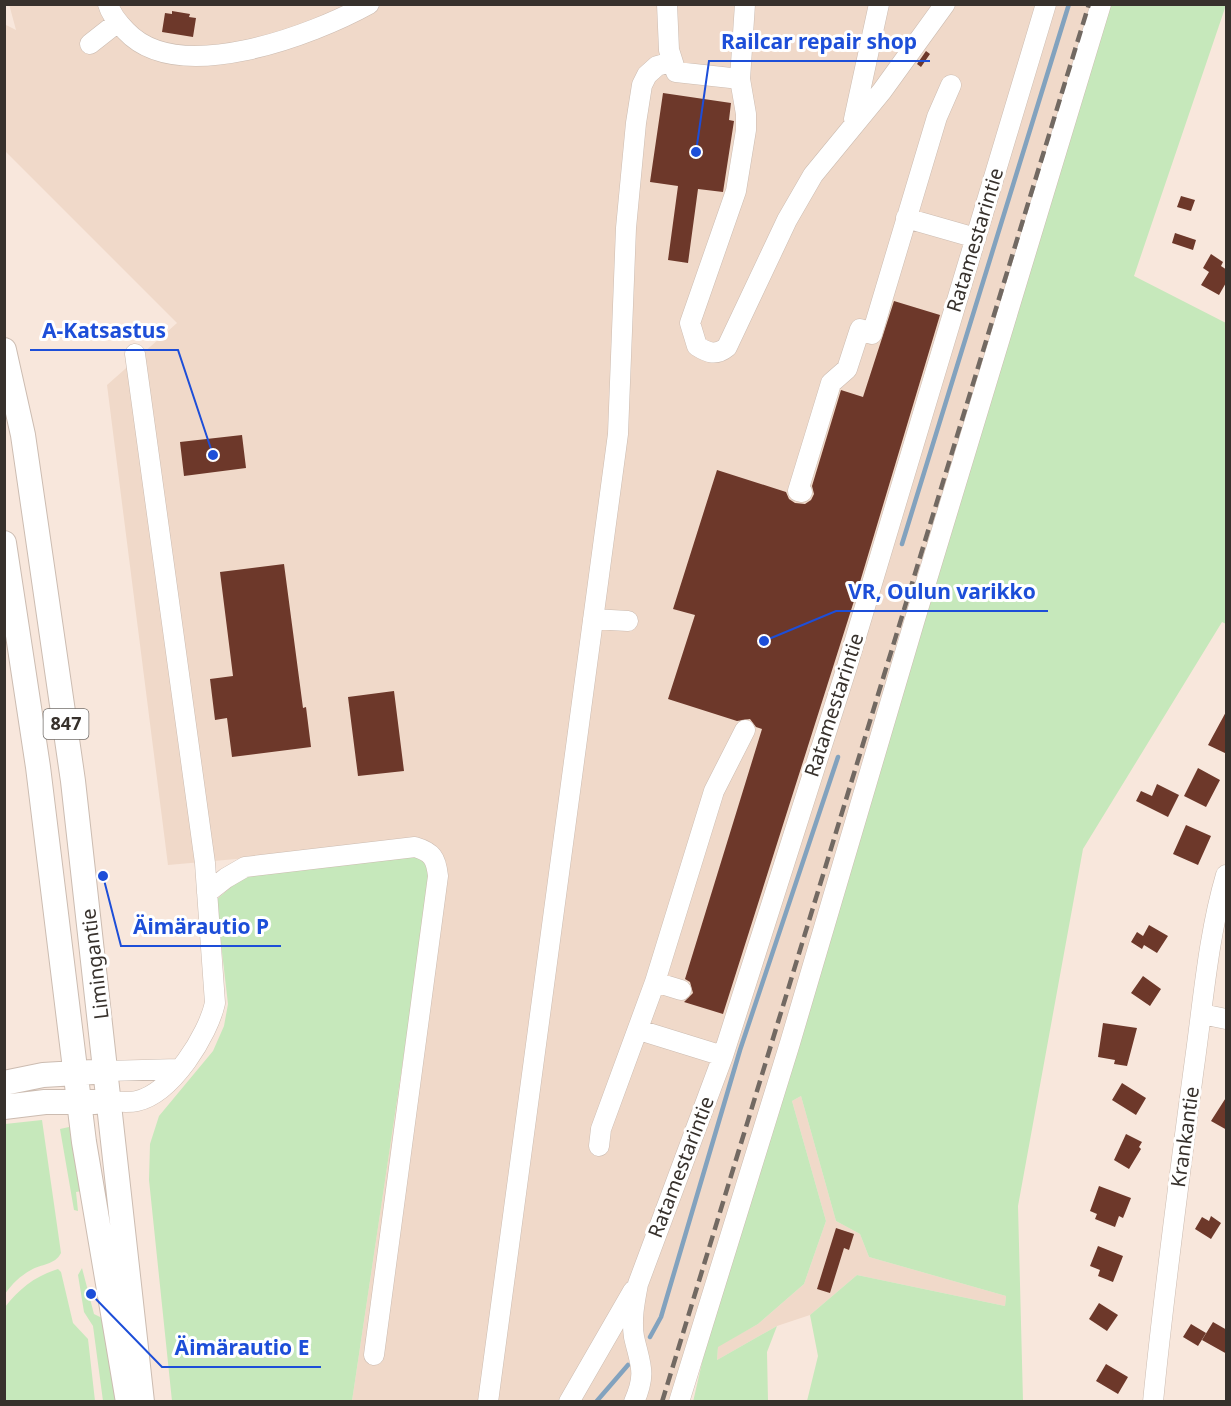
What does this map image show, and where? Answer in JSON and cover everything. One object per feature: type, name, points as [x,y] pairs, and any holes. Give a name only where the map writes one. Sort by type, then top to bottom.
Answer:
[{"type":"main road","name":"Limingantie","points":[[4,350],[23,435],[52,626],[107,1071],[142,1401]]},
{"type":"main road","name":"Limingantie","points":[[4,543],[38,767],[76,1073],[103,1265],[128,1401]]},
{"type":"main road","points":[[4,1083],[43,1075],[107,1071]]},
{"type":"main road","points":[[4,1107],[45,1102],[110,1102]]},
{"type":"street","points":[[108,4],[117,22],[144,45],[161,52],[178,55],[225,53],[276,42],[369,4]]},
{"type":"street","points":[[667,4],[671,62],[676,72],[740,79]]},
{"type":"street","points":[[745,4],[740,79],[746,114],[736,191],[690,323],[692,338],[703,350],[720,353],[727,347],[792,211],[813,175],[853,123],[882,91],[945,4]]},
{"type":"street","points":[[853,123],[879,4]]},
{"type":"street","name":"Ratamestarintie","points":[[634,1401],[643,1377],[641,1355],[634,1336],[634,1310],[638,1284],[723,1056],[732,1007],[846,670],[946,322],[976,238],[1046,4]]},
{"type":"street","points":[[679,1401],[790,1043],[915,619],[1101,4]]},
{"type":"street","points":[[90,44],[117,22]]},
{"type":"street","points":[[488,1401],[618,434],[626,228],[636,123],[642,86],[647,75],[657,66],[671,62]]},
{"type":"street","points":[[802,492],[798,490],[831,383],[847,369],[860,329],[872,334],[937,117],[951,85]]},
{"type":"street","points":[[906,218],[976,238]]},
{"type":"street","points":[[110,1102],[138,1101],[163,1086],[199,1044],[210,1023],[215,1003],[205,863],[135,354]]},
{"type":"street","points":[[593,619],[628,621]]},
{"type":"street","points":[[599,1146],[600,1129],[624,1062],[639,1030],[714,791],[745,730]]},
{"type":"street","points":[[207,893],[245,867],[415,847],[428,851],[437,860],[438,876],[374,1354]]},
{"type":"street","name":"Krankantie","points":[[1153,1401],[1166,1272],[1202,1014],[1220,898],[1227,875]]},
{"type":"street","points":[[655,982],[681,990]]},
{"type":"street","points":[[1202,1014],[1227,1019]]},
{"type":"street","points":[[639,1030],[723,1056]]},
{"type":"street","points":[[107,1071],[178,1069]]},
{"type":"street","points":[[569,1401],[638,1284]]},
{"type":"shaded area","points":[[9,4],[1108,5],[685,1401],[352,1401],[430,880],[426,842],[168,865],[107,385],[177,323],[5,151],[4,24],[16,30]]},
{"type":"shaded area","points":[[801,1096],[836,1221],[860,1234],[869,1257],[1006,1296],[1005,1306],[857,1275],[810,1315],[777,1326],[717,1360],[718,1346],[758,1324],[804,1284],[826,1221],[792,1101]]},
{"type":"green space","points":[[1106,5],[1226,5],[1134,276],[1226,323],[1226,624],[1222,622],[1083,849],[1018,1206],[1023,1401],[807,1401],[818,1356],[810,1315],[857,1275],[1005,1306],[1006,1296],[869,1257],[860,1234],[836,1221],[801,1096],[792,1101],[826,1221],[804,1284],[758,1324],[718,1347],[717,1360],[777,1326],[767,1352],[768,1401],[693,1402],[704,1354]]},
{"type":"green space","points":[[416,856],[425,863],[430,880],[352,1401],[172,1401],[149,1180],[150,1144],[159,1116],[213,1051],[224,1026],[228,1004],[216,900],[239,880],[251,874]]},
{"type":"green space","points":[[42,1120],[61,1253],[52,1262],[23,1275],[5,1294],[5,1124]]},
{"type":"green space","points":[[72,1128],[82,1191],[76,1192],[78,1211],[74,1210],[60,1129]]},
{"type":"green space","points":[[82,1268],[94,1314],[102,1318],[119,1401],[103,1401],[93,1326],[84,1312],[78,1275]]},
{"type":"green space","points":[[58,1269],[61,1272],[73,1323],[88,1339],[95,1401],[5,1401],[5,1307],[28,1284]]},
{"type":"building","points":[[172,11],[190,14],[189,17],[196,18],[193,37],[162,32],[165,13],[172,14]]},
{"type":"building","points":[[926,51],[930,54],[921,67],[917,64]]},
{"type":"building","points":[[663,93],[731,103],[729,120],[734,121],[723,192],[698,189],[688,263],[668,260],[678,186],[650,182]]},
{"type":"building","points":[[1181,196],[1195,200],[1191,211],[1177,207]]},
{"type":"building","points":[[1175,233],[1196,240],[1193,250],[1172,243]]},
{"type":"building","points":[[1211,254],[1223,262],[1221,266],[1227,270],[1227,281],[1219,295],[1201,285],[1209,272],[1203,268]]},
{"type":"building","points":[[894,301],[940,315],[860,582],[723,1014],[684,1002],[693,993],[690,982],[685,979],[762,729],[756,727],[750,719],[737,721],[668,699],[695,615],[673,609],[717,470],[786,492],[789,499],[795,503],[805,504],[811,500],[814,494],[812,486],[841,390],[863,397]]},
{"type":"building","points":[[242,435],[246,468],[184,476],[180,442]]},
{"type":"building","points":[[284,564],[303,708],[306,707],[311,747],[232,757],[227,718],[215,720],[210,679],[233,676],[220,572]]},
{"type":"building","points":[[394,691],[404,771],[358,776],[348,697]]},
{"type":"building","points":[[1227,710],[1227,754],[1208,745]]},
{"type":"building","points":[[1198,768],[1220,780],[1206,807],[1184,796]]},
{"type":"building","points":[[1157,784],[1179,795],[1168,817],[1136,801],[1141,791],[1152,796]]},
{"type":"building","points":[[1186,825],[1211,836],[1198,865],[1173,854]]},
{"type":"building","points":[[1149,925],[1168,936],[1157,953],[1144,945],[1142,949],[1131,942],[1137,932],[1143,936]]},
{"type":"building","points":[[1143,976],[1161,989],[1150,1006],[1131,993]]},
{"type":"building","points":[[1103,1023],[1137,1028],[1127,1066],[1114,1064],[1115,1060],[1098,1057]]},
{"type":"building","points":[[1122,1083],[1146,1098],[1136,1115],[1112,1100]]},
{"type":"building","points":[[1227,1096],[1227,1130],[1211,1121]]},
{"type":"building","points":[[1126,1134],[1142,1142],[1139,1147],[1141,1149],[1129,1169],[1114,1160]]},
{"type":"building","points":[[1099,1186],[1131,1198],[1123,1218],[1119,1216],[1115,1227],[1095,1219],[1097,1214],[1090,1211]]},
{"type":"building","points":[[1211,1216],[1221,1223],[1211,1239],[1195,1229],[1202,1217],[1209,1221]]},
{"type":"building","points":[[836,1228],[854,1234],[849,1250],[844,1248],[830,1293],[817,1289]]},
{"type":"building","points":[[1098,1246],[1123,1256],[1113,1282],[1098,1276],[1100,1270],[1090,1266]]},
{"type":"building","points":[[1099,1303],[1118,1315],[1107,1331],[1089,1319]]},
{"type":"building","points":[[1213,1322],[1227,1330],[1227,1354],[1202,1340]]},
{"type":"building","points":[[1191,1324],[1206,1333],[1198,1346],[1183,1337]]},
{"type":"building","points":[[1106,1364],[1128,1377],[1118,1394],[1096,1381]]},
{"type":"waterway","points":[[902,544],[1069,4]]},
{"type":"waterway","points":[[650,1337],[661,1317],[740,1050],[838,757]]},
{"type":"waterway","points":[[596,1402],[628,1365]]},
{"type":"railway","points":[[662,1402],[1089,4]]},
{"type":"place","name":"Railcar repair shop","points":[[696,152]]},
{"type":"place","name":"A-Katsastus","points":[[213,455]]},
{"type":"place","name":"VR, Oulun varikko","points":[[764,641]]},
{"type":"place","name":"Äimärautio P","points":[[103,876]]},
{"type":"place","name":"Äimärautio E","points":[[91,1294]]}]
